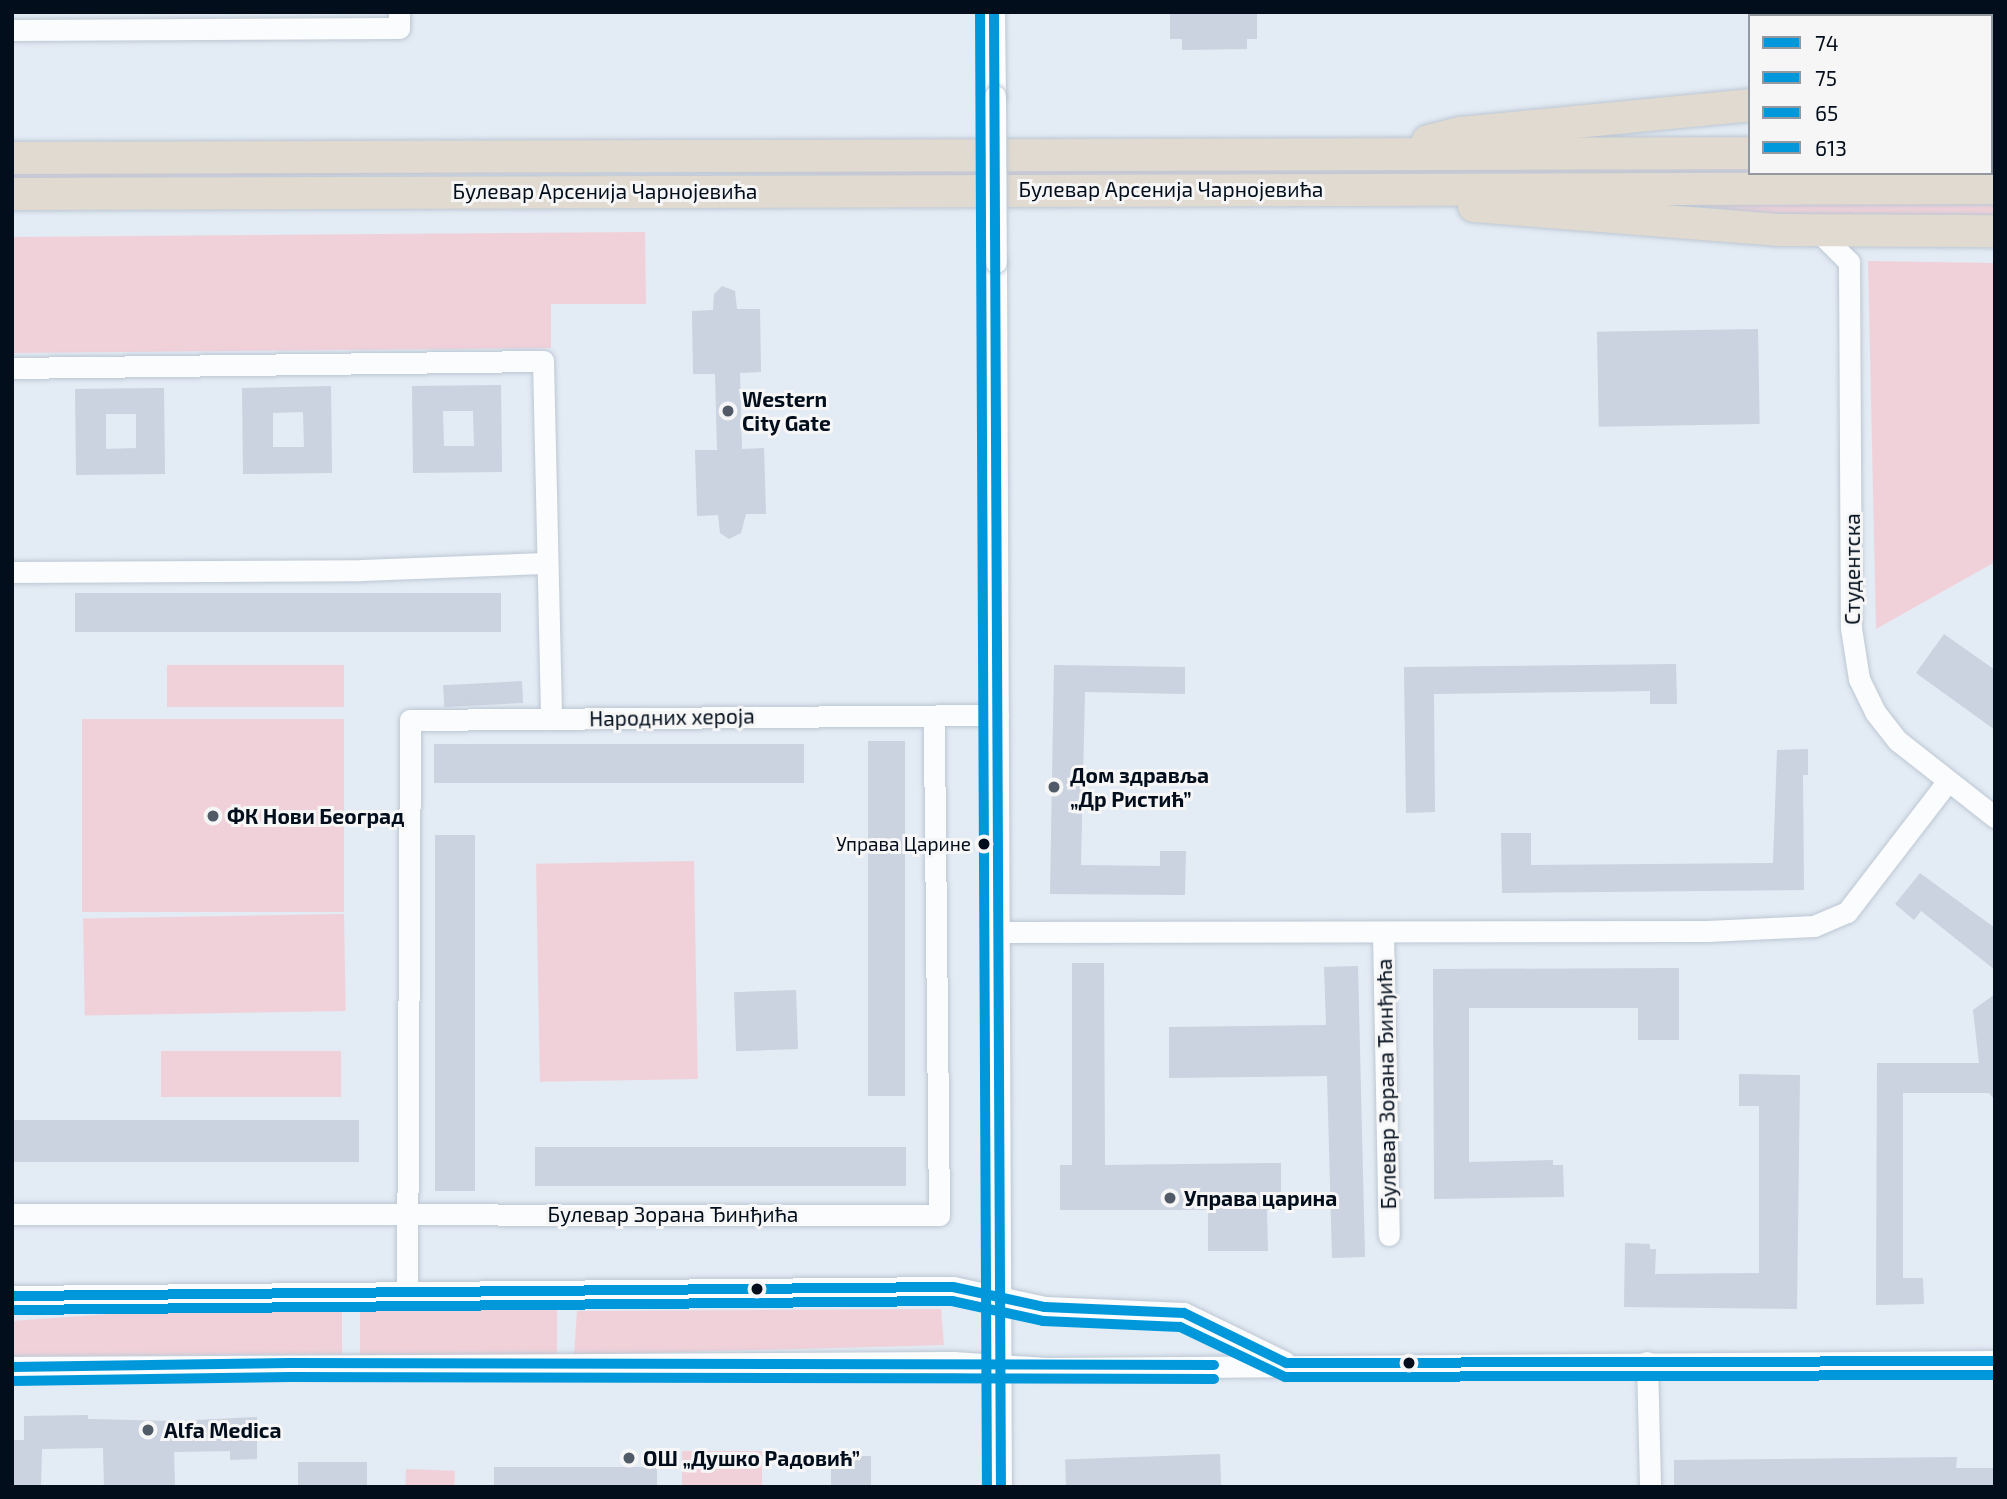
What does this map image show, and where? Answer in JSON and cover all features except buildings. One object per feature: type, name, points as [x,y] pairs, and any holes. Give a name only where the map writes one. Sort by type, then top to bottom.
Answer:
[{"type":"highway","points":[[1402,153],[1461,133],[1748,106]]},
{"type":"highway","name":"Булевар Арсенија Чарнојевића","points":[[12,158],[1748,153]]},
{"type":"highway","points":[[1395,187],[1430,201],[1521,211],[1818,231],[1995,231]]},
{"type":"highway","name":"Булевар Арсенија Чарнојевића","points":[[12,194],[1395,187],[1995,188]]},
{"type":"street","points":[[12,30],[399,28],[399,12]]},
{"type":"street","points":[[994,12],[1001,1487]]},
{"type":"street","points":[[1818,231],[1850,262],[1883,231]]},
{"type":"street","name":"Студентска","points":[[1850,262],[1852,628],[1856,669],[1870,704],[1886,728],[1995,817]]},
{"type":"street","points":[[12,368],[543,361],[545,563],[551,719]]},
{"type":"street","points":[[12,572],[362,570],[545,563]]},
{"type":"street","name":"Народних хероја","points":[[407,1213],[410,720],[998,715]]},
{"type":"street","name":"Булевар Зорана Ђинђића","points":[[12,1214],[939,1215],[934,716]]},
{"type":"street","points":[[999,932],[1707,931],[1828,923],[1847,912],[1948,781]]},
{"type":"street","name":"Булевар Зорана Ђинђића","points":[[1383,933],[1389,1234]]},
{"type":"street","points":[[407,1213],[407,1291]]},
{"type":"street","points":[[12,1296],[953,1287],[1045,1307],[1184,1313],[1286,1363]]},
{"type":"street","points":[[12,1367],[953,1362],[1000,1368],[1286,1363],[1995,1361]]},
{"type":"street","points":[[1647,1362],[1650,1487]]},
{"type":"shaded area","points":[[1748,161],[1748,175],[1993,175],[1995,161],[1995,175],[918,176],[646,172],[12,178],[12,164]]},
{"type":"shaded area","points":[[1651,198],[1995,198],[1995,216],[1764,215]]},
{"type":"shaded area","points":[[645,232],[646,304],[551,304],[551,348],[12,353],[12,237]]},
{"type":"shaded area","points":[[1868,261],[1995,263],[1995,562],[1876,629]]},
{"type":"shaded area","points":[[167,665],[344,665],[344,707],[167,707]]},
{"type":"shaded area","name":"ФК Нови Београд","points":[[82,719],[344,719],[344,912],[82,912]]},
{"type":"shaded area","points":[[694,861],[698,1079],[540,1082],[536,864]]},
{"type":"shaded area","points":[[344,914],[346,1011],[85,1016],[83,919]]},
{"type":"shaded area","points":[[161,1051],[341,1051],[341,1097],[161,1097]]},
{"type":"shaded area","points":[[941,1309],[944,1345],[574,1355],[577,1311]]},
{"type":"shaded area","points":[[360,1310],[557,1310],[557,1355],[360,1355]]},
{"type":"shaded area","points":[[342,1311],[342,1354],[12,1356],[12,1321],[123,1313]]},
{"type":"shaded area","points":[[682,1451],[762,1451],[762,1487],[682,1487]]},
{"type":"shaded area","points":[[406,1469],[455,1471],[454,1487],[405,1487]]},
{"type":"transit line","name":"613","points":[[980,12],[987,1487]]},
{"type":"transit line","name":"65","points":[[994,12],[1001,1487]]},
{"type":"transit line","name":"74","points":[[12,1296],[953,1287],[1045,1307],[1184,1313],[1286,1363],[1995,1361]]},
{"type":"transit line","name":"75","points":[[12,1310],[952,1301],[1043,1321],[1180,1327],[1285,1377],[1995,1375]]},
{"type":"transit line","name":"74","points":[[12,1367],[290,1363],[1214,1365]]},
{"type":"transit line","name":"75","points":[[12,1381],[290,1377],[1214,1379]]},
{"type":"place","name":"Western City Gate","points":[[728,411]]},
{"type":"place","name":"Дом здравља „Др Ристић”","points":[[1054,787]]},
{"type":"place","name":"ФК Нови Београд","points":[[213,816]]},
{"type":"place","name":"Управа Царине","points":[[984,844]]},
{"type":"place","name":"Управа царина","points":[[1170,1198]]},
{"type":"place","name":"Alfa Medica","points":[[148,1430]]},
{"type":"place","name":"ОШ „Душко Радовић”","points":[[629,1458]]}]
